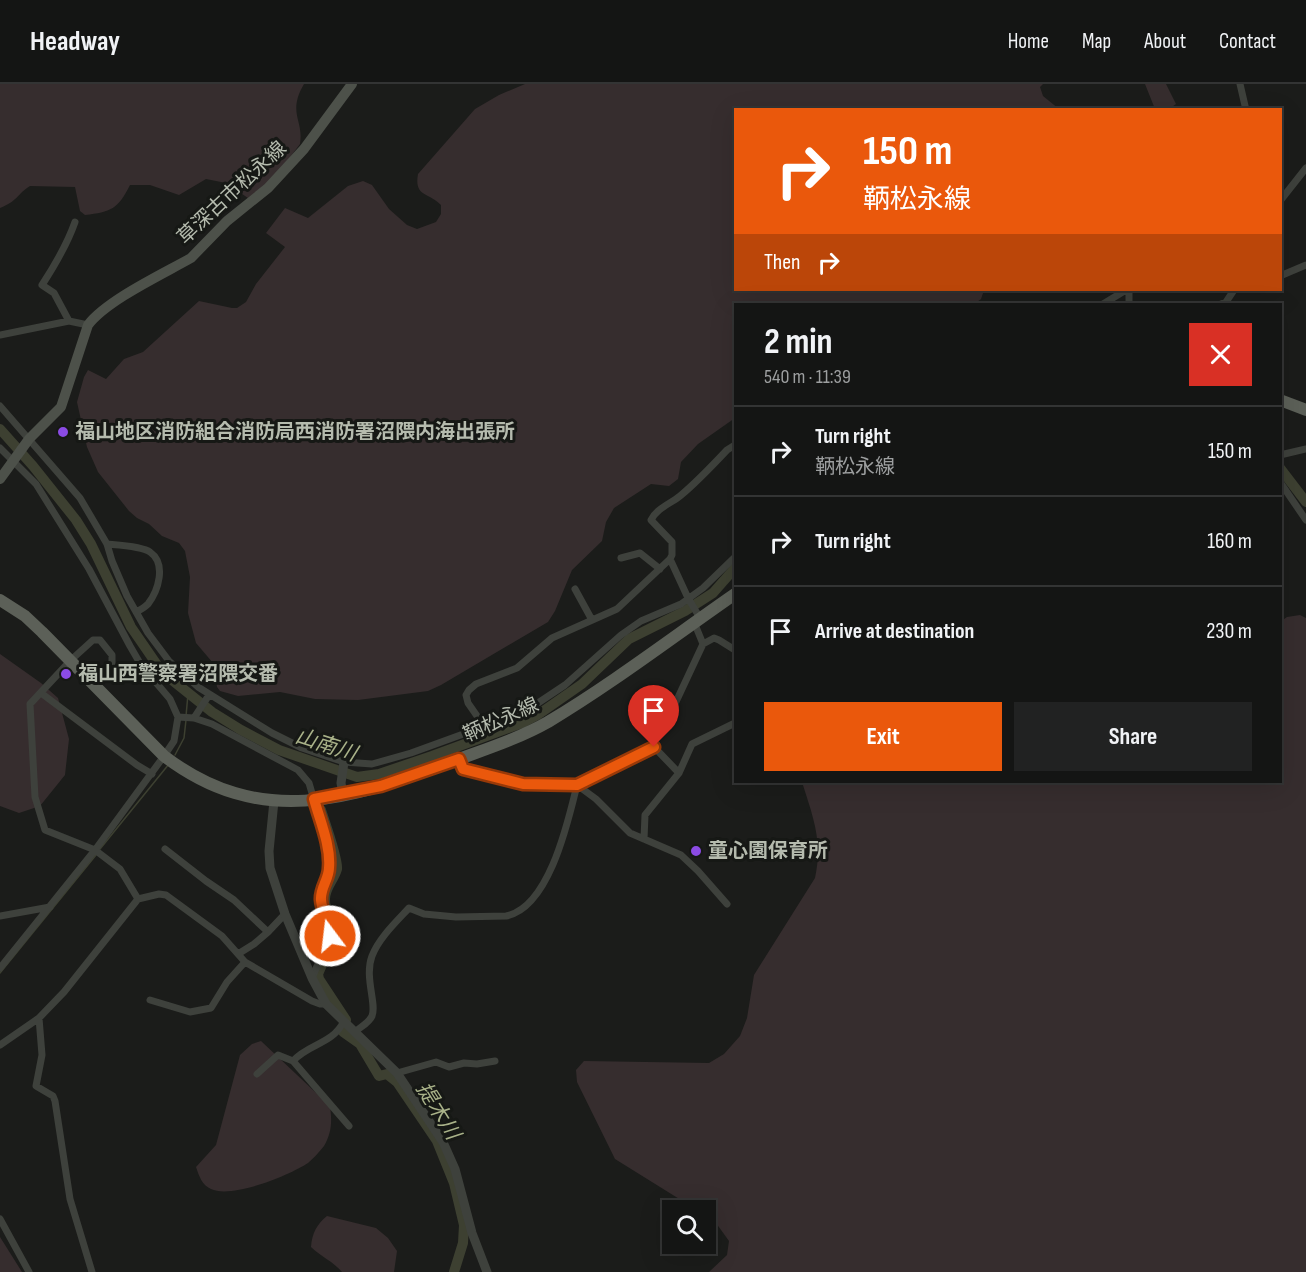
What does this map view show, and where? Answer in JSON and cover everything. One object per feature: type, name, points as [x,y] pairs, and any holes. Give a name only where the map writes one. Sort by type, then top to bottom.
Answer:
[{"type":"main road","name":"草深古市松永線","points":[[0,479],[28,440],[61,407],[88,325],[93,318],[113,303],[191,258],[200,250],[210,236],[268,188],[297,157],[352,84]]},
{"type":"main road","points":[[1282,401],[1306,410]]},
{"type":"main road","name":"鞆松永線","points":[[0,600],[25,616],[169,759],[215,787],[234,794],[274,801],[314,799],[342,789],[381,786],[459,759],[545,723],[697,617],[734,595]]},
{"type":"street","points":[[1240,84],[1246,108]]},
{"type":"street","points":[[1282,198],[1306,168]]},
{"type":"street","points":[[69,321],[54,293],[42,285],[62,255],[63,247],[75,222]]},
{"type":"street","points":[[1282,275],[1304,268]]},
{"type":"street","points":[[1104,303],[1126,291]]},
{"type":"street","points":[[1224,303],[1233,291]]},
{"type":"street","points":[[0,335],[69,321],[88,325]]},
{"type":"street","points":[[0,406],[80,498],[107,544],[112,561],[136,612],[169,661],[208,697],[272,734],[344,764],[372,764],[411,753],[535,705],[565,685],[621,635],[641,621],[689,600],[734,558]]},
{"type":"street","points":[[484,726],[468,704],[466,695],[469,690],[476,684],[517,668],[545,643],[617,609],[672,555],[672,542],[651,520],[652,516],[678,498],[734,446]]},
{"type":"street","points":[[0,448],[14,459],[36,484],[89,568],[141,664],[170,699],[188,716],[212,724],[298,770],[309,783],[330,863],[329,873],[321,892],[321,902],[330,936],[312,978]]},
{"type":"street","points":[[1282,453],[1306,449]]},
{"type":"street","points":[[1282,485],[1306,520]]},
{"type":"street","points":[[107,544],[135,547],[150,552],[158,563],[159,585],[147,604],[136,612]]},
{"type":"street","points":[[621,558],[640,553],[660,569]]},
{"type":"street","points":[[670,559],[697,617],[703,644],[674,706],[653,729],[654,747],[679,773]]},
{"type":"street","points":[[575,589],[592,620]]},
{"type":"street","points":[[703,644],[714,639],[719,640],[734,650]]},
{"type":"street","points":[[94,683],[112,663],[112,655],[100,640],[93,640],[71,660],[30,704],[35,797],[45,830],[97,851],[120,869],[138,899]]},
{"type":"street","points":[[41,693],[152,774]]},
{"type":"street","points":[[0,968],[97,851],[152,774],[169,759],[174,741],[188,716],[208,697]]},
{"type":"street","points":[[644,839],[645,815],[679,773],[692,744],[734,723]]},
{"type":"street","points":[[459,759],[463,769],[523,784],[577,785],[654,747]]},
{"type":"street","points":[[342,789],[344,764]]},
{"type":"street","points":[[577,785],[630,833],[681,855],[727,904]]},
{"type":"street","points":[[355,1032],[370,1020],[373,1014],[368,974],[372,956],[378,944],[409,908],[424,914],[456,917],[506,916],[513,915],[540,892],[565,832],[577,785]]},
{"type":"street","points":[[274,801],[269,851],[270,868],[285,914],[312,978],[326,1004],[397,1073],[443,1142],[455,1169],[472,1233],[487,1272]]},
{"type":"street","points":[[165,849],[234,900],[268,932]]},
{"type":"street","points":[[0,1045],[39,1018],[89,963],[138,899],[159,894],[166,896],[222,936],[244,962],[312,1001],[326,1004]]},
{"type":"street","points":[[0,916],[50,907]]},
{"type":"street","points":[[238,954],[254,945],[285,914]]},
{"type":"street","points":[[150,1000],[190,1012],[212,1008],[227,982],[244,962]]},
{"type":"street","points":[[39,1018],[42,1055],[36,1086],[53,1096],[55,1101],[70,1199],[92,1272]]},
{"type":"street","points":[[293,1060],[333,1037],[340,1030],[344,1021]]},
{"type":"street","points":[[257,1074],[278,1055],[293,1060],[349,1126]]},
{"type":"street","points":[[397,1073],[436,1062],[449,1067],[464,1063],[477,1064],[495,1061]]},
{"type":"street","points":[[0,1220],[29,1272]]},
{"type":"shaded area","points":[[0,84],[304,84],[296,109],[301,136],[300,144],[274,178],[248,198],[226,183],[206,179],[179,195],[150,185],[130,185],[122,199],[113,208],[85,215],[80,211],[75,187],[30,186],[10,203],[0,208]]},
{"type":"shaded area","points":[[525,84],[1043,84],[1040,87],[1043,96],[1058,108],[734,108],[734,291],[984,291],[981,299],[977,302],[948,303],[734,303],[734,419],[698,444],[681,462],[678,479],[669,486],[651,484],[614,508],[606,522],[602,541],[572,570],[548,622],[428,691],[358,700],[315,699],[280,692],[238,696],[220,691],[217,687],[213,663],[196,643],[188,613],[190,577],[185,551],[179,543],[162,536],[129,511],[98,472],[87,447],[77,402],[84,377],[88,370],[106,379],[124,359],[143,352],[199,301],[232,308],[237,308],[246,302],[256,284],[285,247],[266,233],[285,208],[308,218],[348,186],[363,181],[372,185],[389,209],[407,225],[417,229],[436,222],[441,214],[441,205],[420,190],[417,181],[418,174],[475,109]]},
{"type":"shaded area","points":[[1145,84],[1166,84],[1176,104],[1170,108],[1155,108]]},
{"type":"shaded area","points":[[1300,615],[1306,618],[1306,1272],[709,1272],[727,1255],[729,1241],[716,1223],[716,1200],[681,1200],[615,1159],[577,1082],[576,1070],[584,1061],[709,1063],[724,1054],[740,1036],[747,1018],[754,975],[815,878],[817,841],[802,783],[1282,783],[1282,621],[1287,617]]},
{"type":"shaded area","points":[[0,654],[58,698],[69,739],[65,775],[40,806],[19,813],[0,806]]},
{"type":"shaded area","points":[[261,1041],[330,1106],[329,1136],[324,1146],[310,1161],[288,1174],[232,1191],[211,1189],[203,1183],[196,1167],[216,1145],[240,1055],[252,1044]]},
{"type":"shaded area","points":[[327,1216],[376,1228],[388,1238],[397,1251],[394,1272],[342,1272],[311,1247],[314,1233]]},
{"type":"shaded area","points":[[0,1237],[22,1272],[0,1272]]},
{"type":"waterway","name":"山南川","points":[[0,429],[76,520],[91,544],[131,627],[162,672],[212,712],[241,730],[279,750],[357,777],[379,774],[432,756],[522,723],[539,714],[582,684],[629,639],[685,611],[713,593],[734,569]]},
{"type":"waterway","name":"山南川","points":[[1282,471],[1306,502]]},
{"type":"waterway","points":[[186,716],[188,694]]},
{"type":"waterway","points":[[175,755],[184,738],[186,720]]},
{"type":"waterway","points":[[100,849],[169,764]]},
{"type":"waterway","name":"提木川","points":[[321,810],[334,849],[337,869],[326,891],[325,899],[335,935],[318,974],[346,1020]]},
{"type":"waterway","points":[[0,973],[96,855]]},
{"type":"waterway","name":"提木川","points":[[344,1030],[343,1032],[360,1044],[379,1076],[387,1074],[397,1082],[437,1141],[454,1183],[464,1225],[463,1243],[454,1272]]},
{"type":"place","name":"福山地区消防組合消防局西消防署沼隈内海出張所","points":[[63,432]]},
{"type":"place","name":"福山西警察署沼隈交番","points":[[66,674]]},
{"type":"place","name":"童心園保育所","points":[[696,851]]},
{"type":"route","points":[[330,936],[321,902],[321,892],[329,873],[330,863],[314,799],[381,786],[459,759],[463,769],[523,784],[577,785],[654,747]]}]
